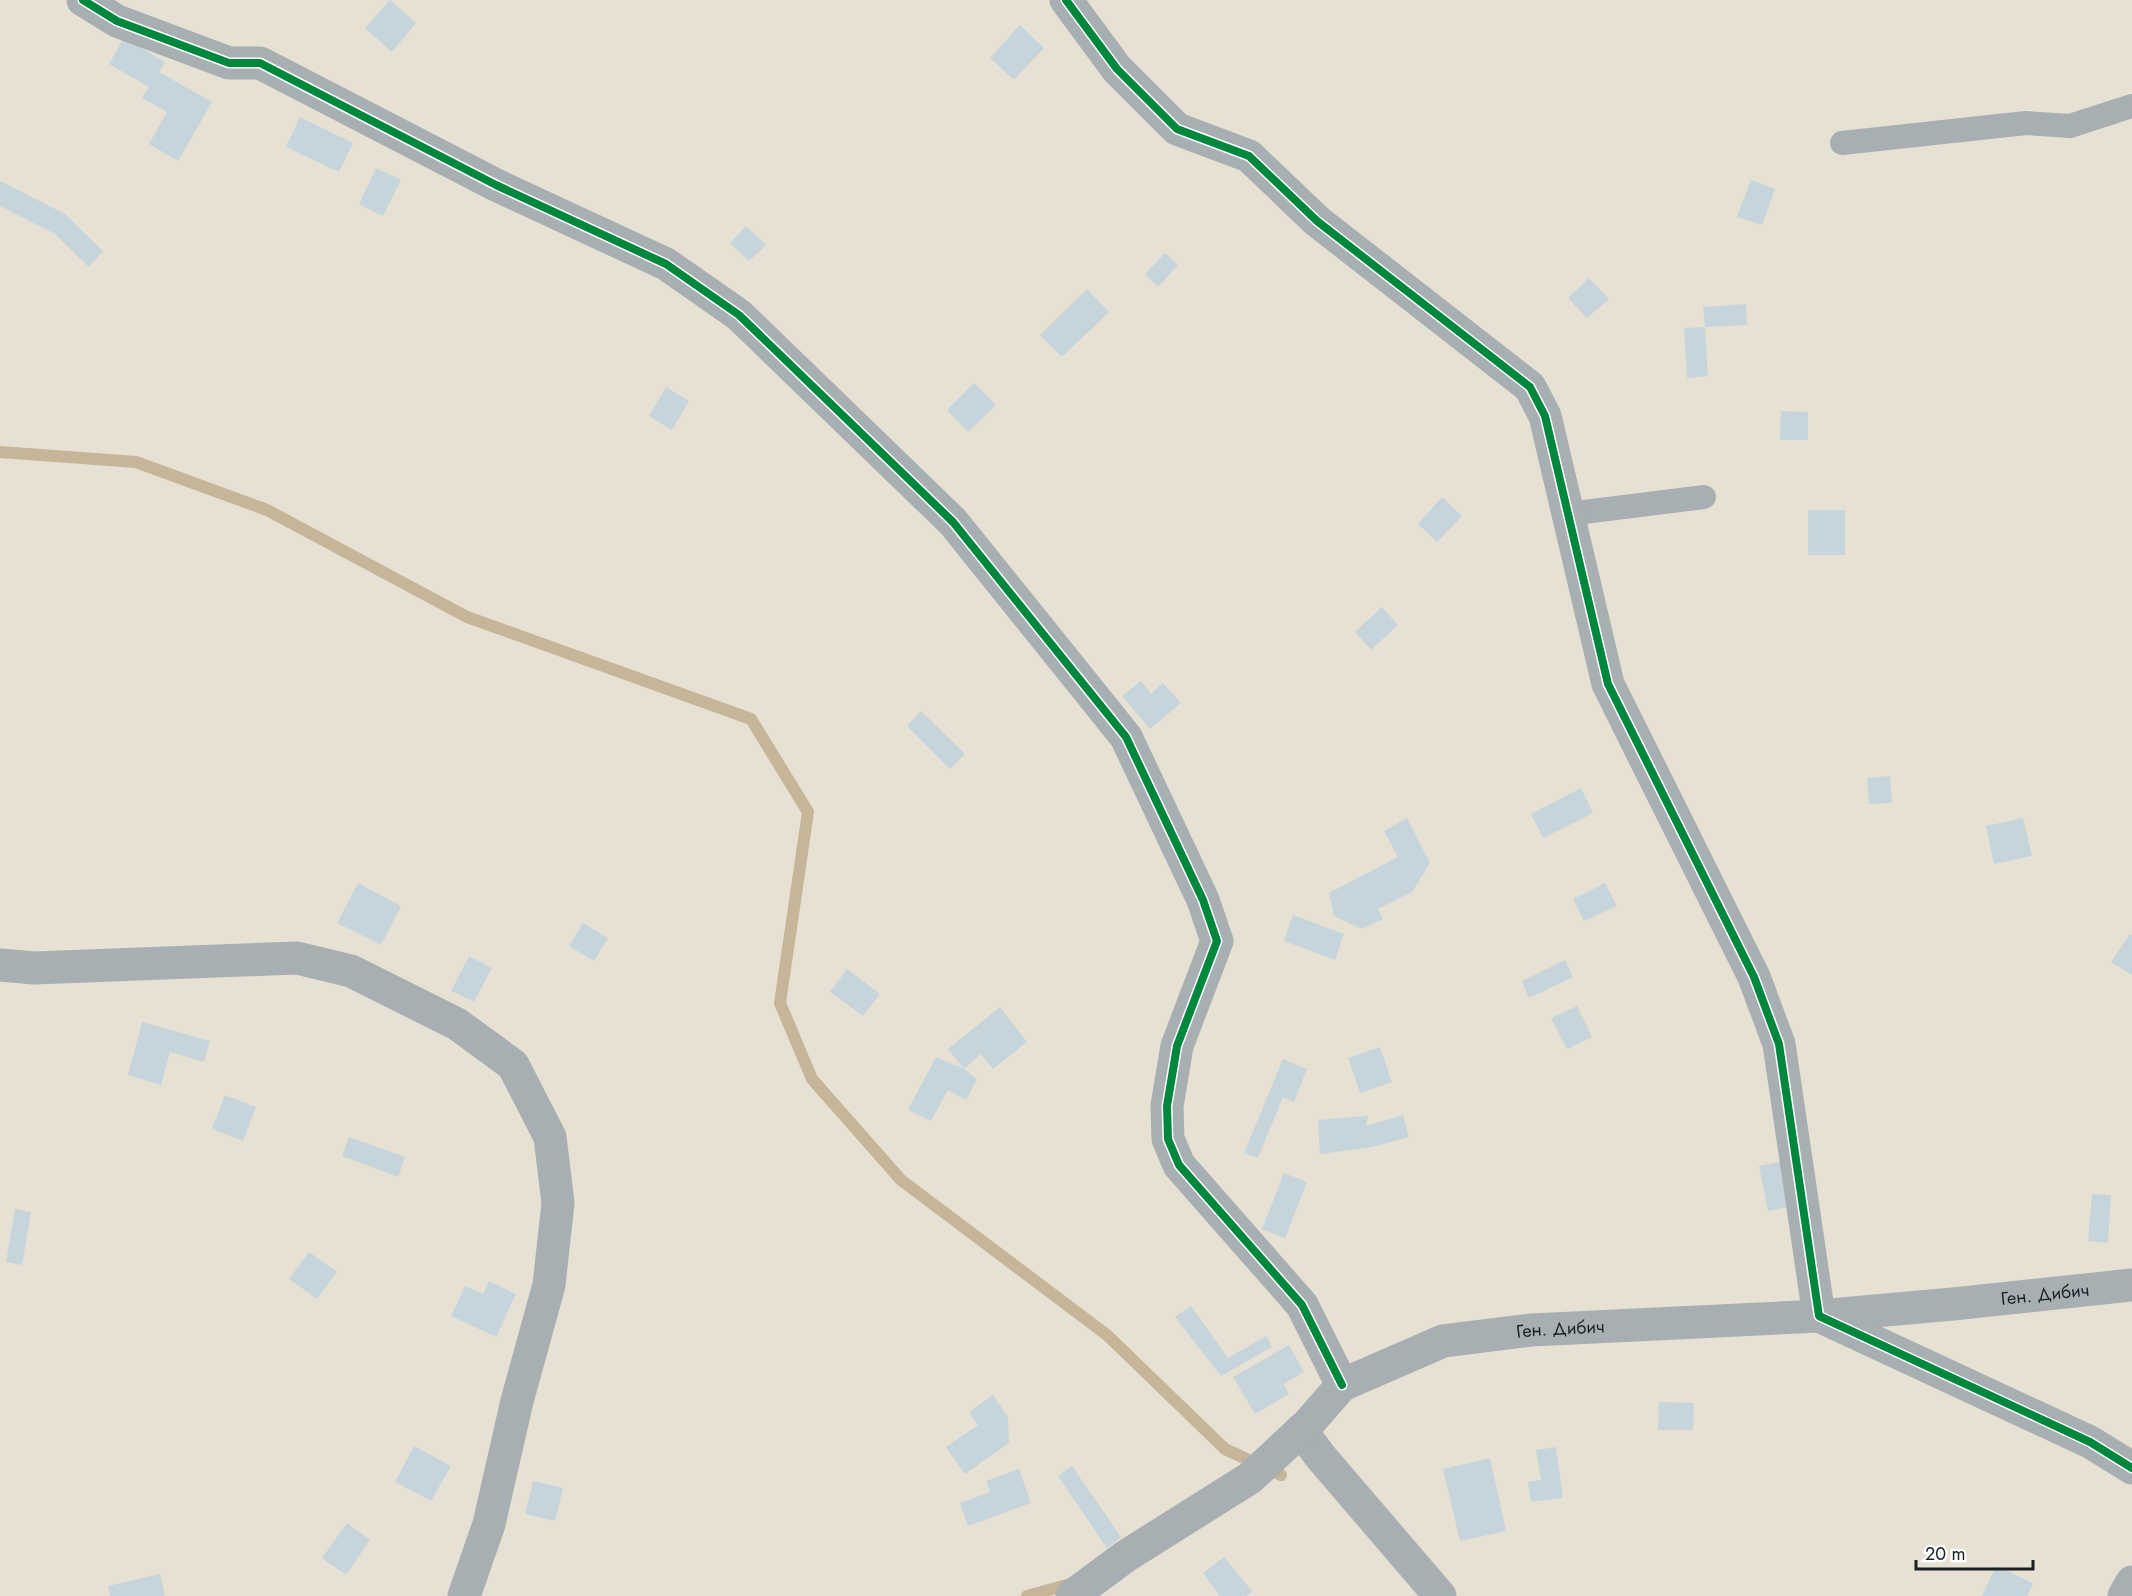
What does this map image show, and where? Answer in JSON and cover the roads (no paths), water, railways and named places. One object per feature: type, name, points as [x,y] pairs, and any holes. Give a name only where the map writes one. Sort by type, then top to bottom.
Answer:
[{"type":"street","points":[[83,0],[117,21],[229,63],[260,63],[496,185],[666,264],[739,315],[953,522],[1126,737],[1203,900],[1217,941],[1177,1046],[1167,1106],[1168,1139],[1179,1165],[1302,1305],[1342,1384]]},
{"type":"street","points":[[1066,0],[1117,69],[1177,129],[1249,156],[1317,221],[1530,387],[1545,416],[1608,684],[1755,977],[1779,1044],[1819,1316],[2090,1442],[2132,1468]]},
{"type":"street","points":[[0,965],[34,968],[297,958],[351,971],[457,1024],[513,1065],[550,1137],[558,1203],[549,1285],[518,1401],[489,1524],[464,1596]]},
{"type":"street","name":"Ген. Дибич","points":[[1072,1596],[1126,1556],[1250,1478],[1301,1430],[1342,1384],[1443,1341],[1532,1330],[1819,1316],[2132,1285]]},
{"type":"street","points":[[1301,1430],[1320,1456],[1440,1596]]},
{"type":"street","points":[[2124,1596],[2132,1582]]},
{"type":"lane","points":[[1842,143],[2026,123],[2070,126],[2132,106]]},
{"type":"lane","points":[[1568,514],[1704,497]]},
{"type":"waterway","points":[[0,452],[136,462],[267,510],[467,617],[751,719],[808,812],[780,1003],[812,1079],[901,1180],[1107,1335],[1225,1449],[1281,1475]]},
{"type":"waterway","points":[[1027,1596],[1074,1583]]}]
